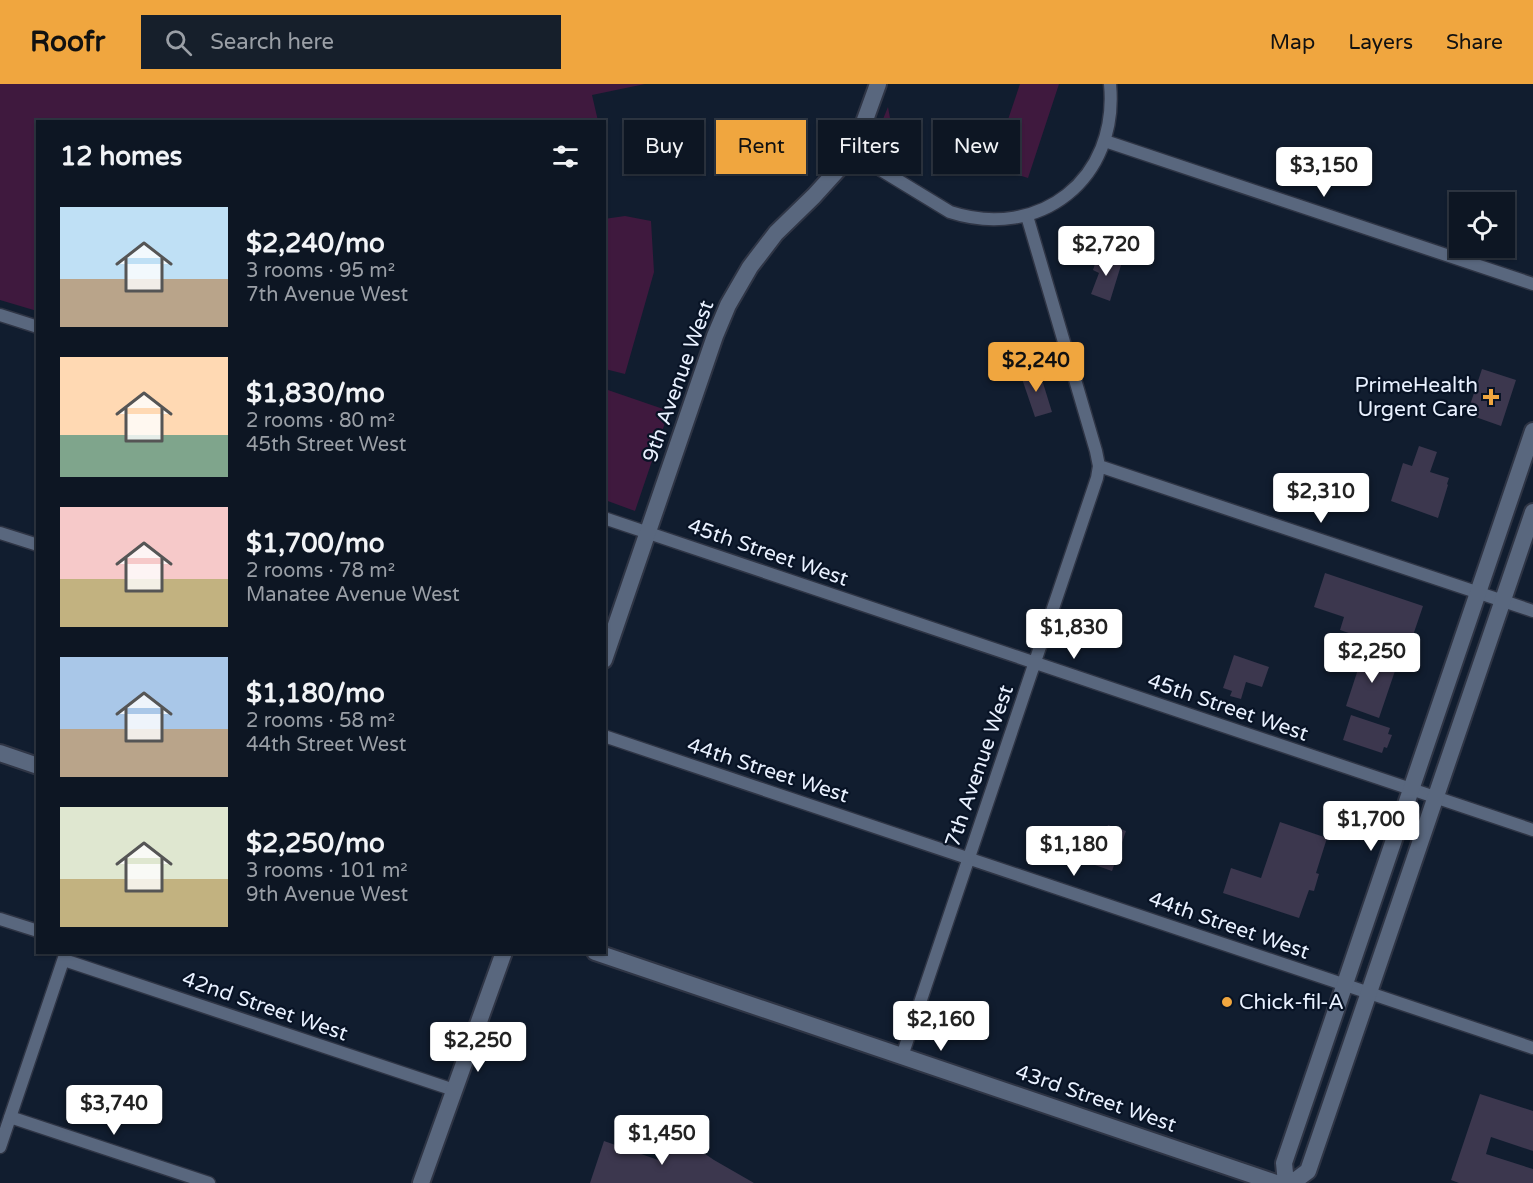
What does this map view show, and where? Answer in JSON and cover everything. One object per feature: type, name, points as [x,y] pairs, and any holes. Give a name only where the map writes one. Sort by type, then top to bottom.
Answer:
[{"type":"street","name":"9th Avenue West","points":[[865,120],[878,84]]},
{"type":"street","points":[[888,174],[950,212],[968,217],[1006,220],[1027,216],[1047,208],[1077,186],[1090,171],[1105,141],[1110,122],[1112,103],[1110,84]]},
{"type":"street","points":[[1105,141],[1533,284]]},
{"type":"street","name":"9th Avenue West","points":[[606,654],[715,336],[736,291],[750,267],[776,233],[834,174]]},
{"type":"street","name":"7th Avenue West","points":[[902,1056],[1097,478],[1099,466],[1027,216]]},
{"type":"street","points":[[0,315],[36,326]]},
{"type":"street","points":[[1286,1183],[1284,1163],[1533,431]]},
{"type":"street","points":[[1099,466],[1533,611]]},
{"type":"street","points":[[1292,1183],[1308,1171],[1533,512]]},
{"type":"street","name":"45th Street West","points":[[606,519],[1533,830]]},
{"type":"street","points":[[0,533],[36,544]]},
{"type":"street","name":"44th Street West","points":[[606,737],[1533,1048]]},
{"type":"street","points":[[0,753],[36,765]]},
{"type":"street","points":[[0,919],[36,930]]},
{"type":"street","points":[[421,1183],[503,954]]},
{"type":"street","name":"43rd Street West","points":[[601,954],[1276,1183]]},
{"type":"street","points":[[0,1147],[65,956]]},
{"type":"street","name":"42nd Street West","points":[[65,956],[454,1090]]},
{"type":"street","points":[[10,1117],[209,1183]]},
{"type":"shaded area","points":[[0,84],[645,84],[592,95],[598,120],[36,120],[36,311],[0,300]]},
{"type":"shaded area","points":[[1020,84],[1059,84],[1028,178],[1015,174],[1020,174],[1020,120],[1008,120]]},
{"type":"shaded area","points":[[888,107],[890,120],[883,120]]},
{"type":"shaded area","points":[[625,216],[651,221],[654,272],[625,374],[606,369],[606,219]]},
{"type":"shaded area","points":[[606,389],[669,411],[635,511],[606,500]]},
{"type":"building","points":[[1098,255],[1122,262],[1110,301],[1091,294],[1099,273],[1093,270]]},
{"type":"building","points":[[1036,368],[1052,412],[1035,417],[1020,373]]},
{"type":"building","points":[[1482,369],[1516,380],[1501,426],[1467,414]]},
{"type":"building","points":[[1419,446],[1437,452],[1430,472],[1449,478],[1438,518],[1391,501],[1403,463],[1412,466]]},
{"type":"building","points":[[1325,573],[1423,606],[1407,653],[1340,630],[1344,617],[1314,607]]},
{"type":"building","points":[[1364,651],[1398,662],[1379,718],[1346,706]]},
{"type":"building","points":[[1234,655],[1269,667],[1262,687],[1246,682],[1241,699],[1230,696],[1232,691],[1223,688]]},
{"type":"building","points":[[1351,715],[1390,728],[1388,734],[1392,735],[1387,748],[1384,747],[1382,753],[1343,740]]},
{"type":"building","points":[[1280,822],[1327,838],[1316,873],[1319,874],[1314,891],[1309,890],[1299,918],[1223,893],[1231,868],[1261,878]]},
{"type":"building","points":[[1108,825],[1126,831],[1112,871],[1095,865]]},
{"type":"building","points":[[1480,1094],[1533,1111],[1533,1151],[1491,1137],[1486,1154],[1533,1169],[1533,1183],[1459,1183],[1451,1180]]},
{"type":"building","points":[[674,1133],[754,1183],[590,1183],[604,1141],[664,1162],[668,1156],[662,1150]]},
{"type":"place","name":"PrimeHealth Urgent Care","points":[[1491,397]]},
{"type":"place","name":"Chick-fil-A","points":[[1227,1002]]}]
